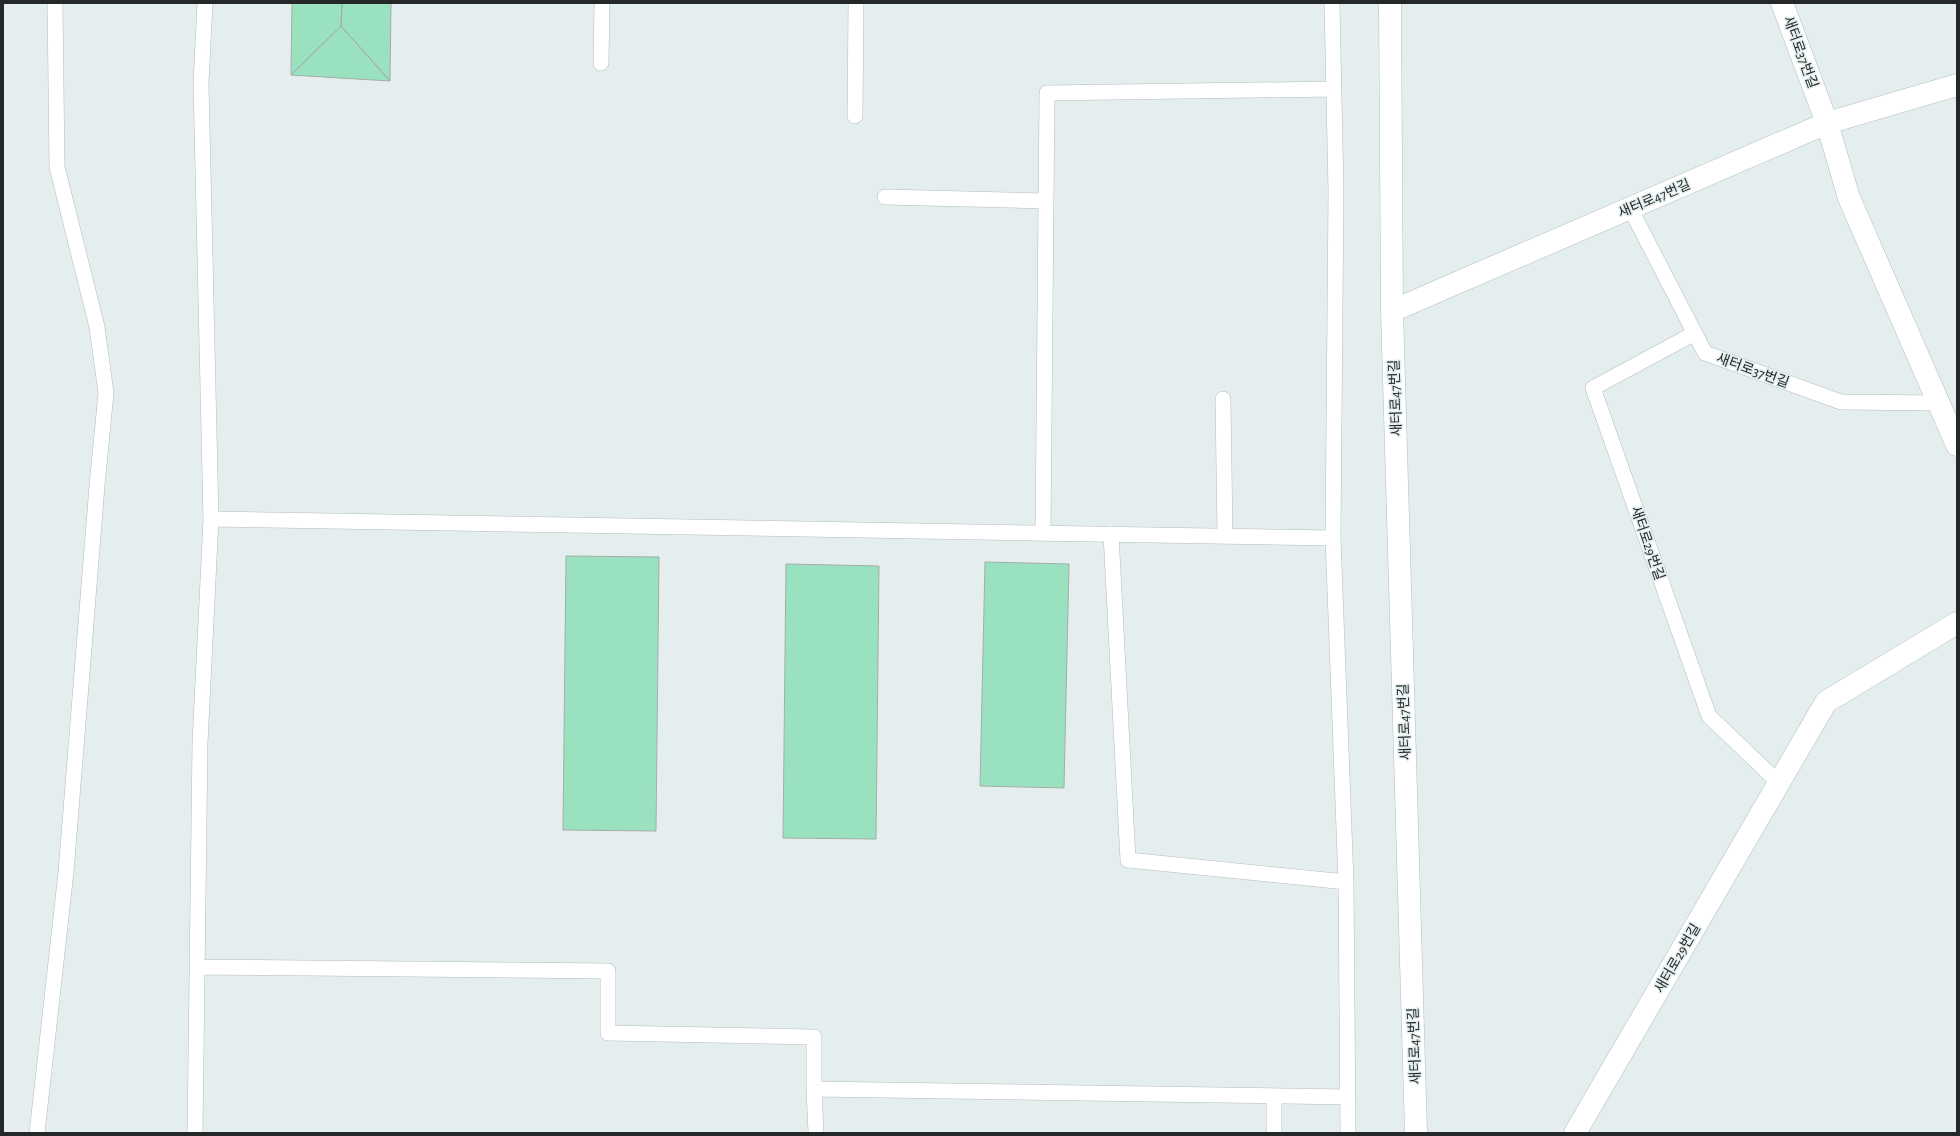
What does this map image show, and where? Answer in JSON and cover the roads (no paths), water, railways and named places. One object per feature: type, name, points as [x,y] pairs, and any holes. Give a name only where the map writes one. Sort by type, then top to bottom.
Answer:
[{"type":"street","name":"새터로47번길","points":[[1390,3],[1392,311],[1416,1133]]},
{"type":"street","name":"새터로37번길","points":[[1782,3],[1827,123],[1849,198],[1957,445]]},
{"type":"street","points":[[1827,123],[1957,85]]},
{"type":"street","name":"새터로47번길","points":[[1392,311],[1827,123]]},
{"type":"street","name":"새터로29번길","points":[[1575,1133],[1826,702],[1957,623]]},
{"type":"lane","points":[[37,1133],[66,872],[97,486],[106,393],[97,327],[57,167],[55,3]]},
{"type":"lane","points":[[195,1133],[200,744],[211,519],[201,83],[206,3]]},
{"type":"lane","points":[[601,63],[602,3]]},
{"type":"lane","points":[[855,116],[856,3]]},
{"type":"lane","points":[[1332,3],[1336,191],[1333,538],[1346,882],[1348,1133]]},
{"type":"lane","points":[[1043,533],[1047,93],[1334,89]]},
{"type":"lane","points":[[885,196],[1046,200]]},
{"type":"lane","name":"새터로37번길","points":[[1630,208],[1705,353],[1841,402],[1939,403]]},
{"type":"lane","name":"새터로29번길","points":[[1695,333],[1593,388],[1709,716],[1779,783]]},
{"type":"lane","points":[[1223,399],[1225,536]]},
{"type":"lane","points":[[211,519],[1333,538]]},
{"type":"lane","points":[[1111,534],[1128,860],[1346,882]]},
{"type":"lane","points":[[197,967],[608,971],[608,1033],[814,1037],[816,1133]]},
{"type":"lane","points":[[814,1089],[1348,1097]]},
{"type":"lane","points":[[1274,1096],[1274,1133]]}]
